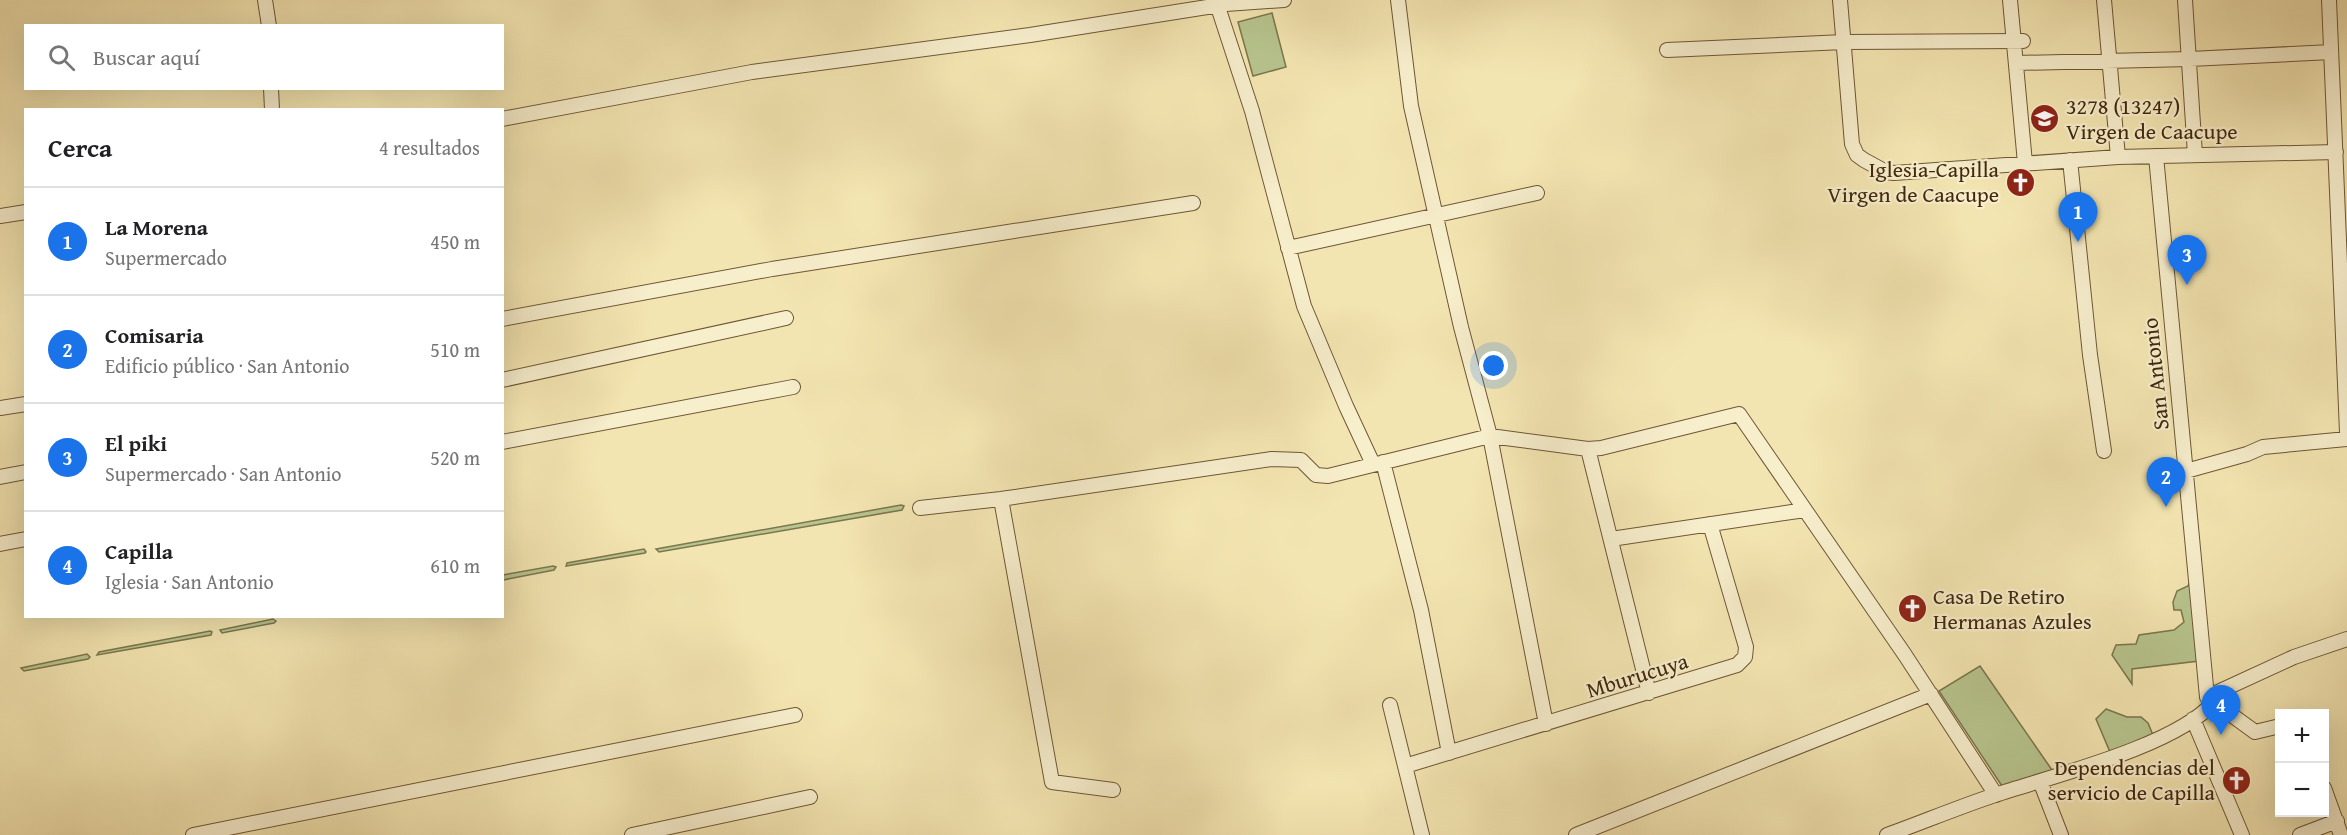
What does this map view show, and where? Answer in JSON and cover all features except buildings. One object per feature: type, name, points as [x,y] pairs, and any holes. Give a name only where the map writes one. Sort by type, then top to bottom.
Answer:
[{"type":"street","points":[[265,0],[269,24]]},
{"type":"street","points":[[504,119],[752,72],[1223,4],[1284,0]]},
{"type":"street","points":[[1398,0],[1411,105],[1461,327],[1490,436],[1546,724]]},
{"type":"street","points":[[1840,0],[1852,144],[1857,155],[1886,172],[2118,157],[2336,152]]},
{"type":"street","points":[[2010,0],[2018,50]]},
{"type":"street","points":[[2019,0],[2018,50],[2025,163]]},
{"type":"street","points":[[2104,0],[2118,157]]},
{"type":"street","points":[[2185,0],[2195,154]]},
{"type":"street","points":[[2329,0],[2347,432]]},
{"type":"street","points":[[1223,4],[1304,306],[1346,406],[1378,463],[1421,610],[1449,753]]},
{"type":"street","points":[[1667,50],[1844,42],[2018,50],[2109,60],[2190,59],[2331,52]]},
{"type":"street","points":[[271,90],[272,108]]},
{"type":"street","name":"San Antonio","points":[[2156,156],[2186,471],[2211,699]]},
{"type":"street","points":[[2070,160],[2090,355],[2104,451]]},
{"type":"street","points":[[1288,248],[1537,193]]},
{"type":"street","points":[[504,319],[772,269],[1193,203]]},
{"type":"street","points":[[0,216],[24,212]]},
{"type":"street","points":[[504,380],[786,318]]},
{"type":"street","points":[[504,442],[793,387]]},
{"type":"street","points":[[0,408],[24,404]]},
{"type":"street","points":[[920,508],[1001,499],[1272,459],[1301,460],[1319,476],[1328,476],[1490,436],[1588,449],[1600,448],[1739,414],[1931,694],[1996,795]]},
{"type":"street","points":[[2186,471],[2247,454],[2263,447],[2347,440]]},
{"type":"street","points":[[1588,449],[1649,693]]},
{"type":"street","points":[[0,477],[24,472]]},
{"type":"street","points":[[1001,499],[1052,782],[1113,790]]},
{"type":"street","points":[[1611,540],[1805,510]]},
{"type":"street","name":"Mburucuya","points":[[1405,766],[1731,669],[1745,657],[1746,647],[1710,524]]},
{"type":"street","points":[[0,544],[24,539]]},
{"type":"street","points":[[1887,835],[2146,743],[2207,710],[2211,699],[2294,657],[2347,639]]},
{"type":"street","points":[[1576,835],[1931,694]]},
{"type":"street","points":[[2211,699],[2255,732],[2275,727]]},
{"type":"street","points":[[1390,705],[1422,835]]},
{"type":"street","points":[[193,835],[795,715]]},
{"type":"street","points":[[2193,719],[2242,835]]},
{"type":"street","points":[[2040,782],[2061,835]]},
{"type":"street","points":[[632,835],[810,796]]},
{"type":"street","points":[[2329,799],[2341,835]]},
{"type":"street","points":[[2300,835],[2337,821]]},
{"type":"green space","points":[[1272,13],[1286,67],[1253,76],[1238,22]]},
{"type":"green space","points":[[904,506],[902,510],[659,552],[656,549]]},
{"type":"green space","points":[[644,549],[645,553],[566,566],[567,563]]},
{"type":"green space","points":[[556,567],[554,570],[504,580],[504,575]]},
{"type":"green space","points":[[2190,581],[2199,661],[2132,669],[2132,684],[2112,655],[2116,645],[2136,644],[2139,635],[2174,630],[2184,622],[2181,610],[2174,610],[2173,602],[2177,591],[2188,586]]},
{"type":"green space","points":[[273,619],[276,621],[274,623],[222,633],[220,630]]},
{"type":"green space","points":[[210,631],[211,635],[97,655],[99,652]]},
{"type":"green space","points":[[87,654],[90,657],[88,659],[24,671],[21,668]]},
{"type":"green space","points":[[1980,666],[2052,770],[2002,786],[1939,691]]},
{"type":"green space","points":[[2106,709],[2127,717],[2141,717],[2148,723],[2153,735],[2110,752],[2096,719]]},
{"type":"place","name":"3278 (13247) Virgen de Caacupe","points":[[2045,119]]},
{"type":"place","name":"Iglesia-Capilla Virgen de Caacupe","points":[[2020,182]]},
{"type":"place","name":"La Morena","points":[[2078,242]]},
{"type":"place","name":"El piki","points":[[2187,285]]},
{"type":"place","name":"Comisaria","points":[[2166,507]]},
{"type":"place","name":"Casa De Retiro Hermanas Azules","points":[[1912,609]]},
{"type":"place","name":"Capilla","points":[[2221,735]]},
{"type":"place","name":"Dependencias del servicio de Capilla","points":[[2236,780]]}]
